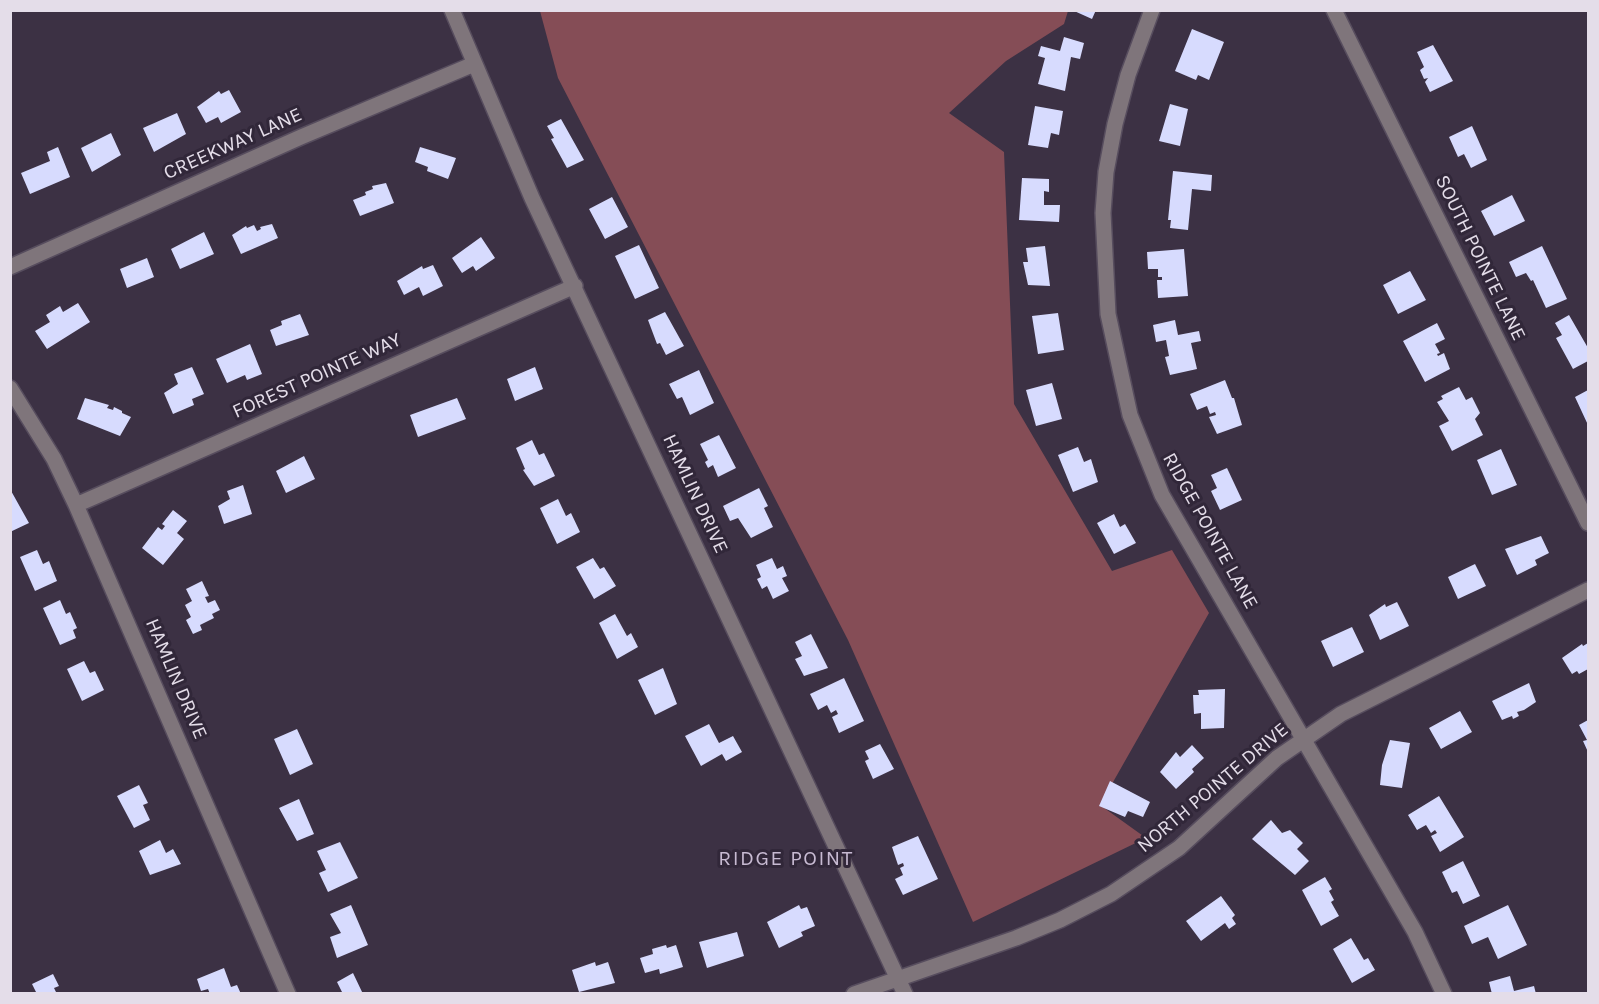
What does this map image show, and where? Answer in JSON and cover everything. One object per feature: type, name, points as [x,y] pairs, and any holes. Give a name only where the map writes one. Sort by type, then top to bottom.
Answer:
[{"type":"street","name":"HAMLIN DRIVE","points":[[452,10],[574,286],[905,993]]},
{"type":"street","name":"RIDGE POINTE LANE","points":[[1152,10],[1128,75],[1114,124],[1106,172],[1104,265],[1116,362],[1130,415],[1162,495],[1415,932],[1444,993]]},
{"type":"street","name":"SOUTH POINTE LANE","points":[[1334,10],[1588,523]]},
{"type":"street","name":"CREEKWAY LANE","points":[[10,267],[291,142],[474,64]]},
{"type":"street","name":"FOREST POINTE WAY","points":[[76,505],[574,286]]},
{"type":"street","name":"HAMLIN DRIVE","points":[[10,388],[54,459],[76,505],[288,993]]},
{"type":"street","name":"NORTH POINTE DRIVE","points":[[854,993],[1016,938],[1060,920],[1111,894],[1179,848],[1277,758],[1304,738],[1374,695],[1588,590]]},
{"type":"shaded area","points":[[540,11],[1068,11],[1064,24],[1006,61],[949,113],[1004,152],[1014,404],[1112,571],[1172,550],[1209,613],[1100,805],[1146,838],[973,922],[848,640],[558,78]]},
{"type":"building","points":[[1072,10],[1096,10],[1092,19]]},
{"type":"building","points":[[1192,29],[1224,42],[1209,80],[1198,75],[1196,80],[1175,71]]},
{"type":"building","points":[[1064,37],[1084,43],[1080,59],[1071,57],[1065,91],[1038,84],[1045,58],[1038,56],[1041,46],[1060,51]]},
{"type":"building","points":[[1433,45],[1453,81],[1430,92],[1425,82],[1428,78],[1424,79],[1420,70],[1424,67],[1417,52]]},
{"type":"building","points":[[229,90],[241,112],[221,123],[218,117],[206,123],[197,107],[219,91],[221,94]]},
{"type":"building","points":[[1170,104],[1188,109],[1180,146],[1159,141]]},
{"type":"building","points":[[1035,106],[1063,111],[1059,135],[1051,133],[1048,148],[1028,145]]},
{"type":"building","points":[[177,113],[186,134],[154,152],[143,128]]},
{"type":"building","points":[[561,119],[584,160],[567,168],[551,139],[554,138],[547,126]]},
{"type":"building","points":[[1472,126],[1487,160],[1471,168],[1464,154],[1458,157],[1449,137]]},
{"type":"building","points":[[111,133],[121,155],[92,172],[81,148]]},
{"type":"building","points":[[58,147],[70,177],[30,194],[21,173],[50,161],[47,152]]},
{"type":"building","points":[[420,147],[456,158],[448,179],[427,171],[428,167],[415,162]]},
{"type":"building","points":[[1173,171],[1212,175],[1211,191],[1192,189],[1188,230],[1170,228],[1171,220],[1168,220]]},
{"type":"building","points":[[1022,178],[1049,179],[1049,192],[1044,191],[1044,205],[1060,205],[1059,222],[1019,220]]},
{"type":"building","points":[[386,183],[394,203],[360,216],[353,200],[366,195],[365,192],[373,189],[372,186]]},
{"type":"building","points":[[1512,195],[1525,221],[1494,236],[1481,211]]},
{"type":"building","points":[[612,197],[628,227],[605,239],[589,209]]},
{"type":"building","points":[[272,224],[278,238],[241,254],[232,235],[246,226],[247,228],[254,225],[257,231],[261,229],[260,227]]},
{"type":"building","points":[[204,232],[214,254],[180,269],[171,249]]},
{"type":"building","points":[[481,237],[495,258],[476,271],[473,266],[462,273],[452,258]]},
{"type":"building","points":[[639,245],[659,288],[635,299],[615,256]]},
{"type":"building","points":[[1045,246],[1050,286],[1028,285],[1023,262],[1028,262],[1026,248]]},
{"type":"building","points":[[1542,246],[1567,299],[1546,308],[1533,280],[1531,281],[1526,273],[1516,277],[1509,262]]},
{"type":"building","points":[[1184,249],[1188,296],[1158,298],[1157,280],[1162,280],[1162,277],[1158,277],[1158,269],[1148,269],[1147,252]]},
{"type":"building","points":[[147,258],[154,277],[127,288],[120,269]]},
{"type":"building","points":[[433,265],[443,286],[423,296],[419,287],[404,295],[397,281],[422,266],[423,269]]},
{"type":"building","points":[[1410,271],[1426,300],[1398,314],[1383,285]]},
{"type":"building","points":[[78,303],[90,322],[47,349],[35,331],[50,322],[46,315],[60,306],[63,312]]},
{"type":"building","points":[[665,312],[684,346],[666,355],[660,343],[657,344],[648,320]]},
{"type":"building","points":[[1058,313],[1064,350],[1038,354],[1032,316]]},
{"type":"building","points":[[300,314],[309,335],[276,346],[270,330],[282,325],[281,321]]},
{"type":"building","points":[[1569,315],[1588,348],[1588,361],[1573,369],[1556,338],[1562,335],[1555,323]]},
{"type":"building","points":[[1175,320],[1178,335],[1199,331],[1201,341],[1191,343],[1197,369],[1170,375],[1165,357],[1169,356],[1166,340],[1156,342],[1153,325]]},
{"type":"building","points":[[1437,323],[1445,339],[1435,344],[1440,353],[1437,354],[1438,356],[1444,353],[1450,369],[1425,382],[1403,341]]},
{"type":"building","points":[[250,344],[262,374],[247,380],[245,375],[227,383],[216,359]]},
{"type":"building","points":[[192,367],[204,394],[192,399],[194,405],[173,414],[164,393],[178,384],[174,374]]},
{"type":"building","points":[[535,367],[543,389],[515,401],[507,379]]},
{"type":"building","points":[[699,370],[714,403],[690,415],[682,397],[677,399],[669,384]]},
{"type":"building","points":[[1225,380],[1234,398],[1242,425],[1217,434],[1209,417],[1216,415],[1215,412],[1210,414],[1207,406],[1197,410],[1190,394]]},
{"type":"building","points":[[1052,383],[1062,419],[1036,426],[1026,390]]},
{"type":"building","points":[[1459,387],[1466,400],[1472,397],[1480,413],[1475,419],[1483,435],[1452,451],[1439,426],[1449,421],[1437,402],[1443,399],[1441,396]]},
{"type":"building","points":[[1588,390],[1588,425],[1575,397]]},
{"type":"building","points":[[85,398],[109,405],[107,408],[113,410],[114,407],[131,417],[120,436],[77,419]]},
{"type":"building","points":[[457,398],[466,419],[418,437],[410,415]]},
{"type":"building","points":[[719,435],[736,468],[718,477],[713,465],[708,468],[705,462],[708,460],[700,444]]},
{"type":"building","points":[[532,440],[539,455],[544,453],[555,476],[534,486],[523,470],[525,469],[516,448]]},
{"type":"building","points":[[1078,447],[1084,462],[1091,459],[1098,482],[1073,492],[1058,455]]},
{"type":"building","points":[[1501,449],[1517,485],[1492,495],[1477,460]]},
{"type":"building","points":[[304,456],[315,479],[286,493],[276,471]]},
{"type":"building","points":[[1227,468],[1242,500],[1220,510],[1211,491],[1217,488],[1211,475]]},
{"type":"building","points":[[243,485],[252,514],[224,524],[218,506],[230,499],[227,491]]},
{"type":"building","points":[[759,488],[768,506],[764,508],[773,527],[751,538],[738,518],[730,521],[723,506]]},
{"type":"building","points":[[10,489],[29,523],[10,532]]},
{"type":"building","points":[[558,499],[566,516],[571,513],[580,532],[557,544],[540,508]]},
{"type":"building","points":[[173,510],[187,521],[177,533],[184,539],[163,565],[142,548],[158,527],[162,530],[165,526],[162,524]]},
{"type":"building","points":[[1114,514],[1120,527],[1125,524],[1136,543],[1114,554],[1097,523]]},
{"type":"building","points":[[1541,536],[1549,553],[1535,560],[1537,565],[1517,575],[1505,549]]},
{"type":"building","points":[[37,550],[43,564],[49,561],[57,581],[35,591],[20,557]]},
{"type":"building","points":[[593,558],[600,569],[604,567],[616,586],[594,599],[576,567]]},
{"type":"building","points":[[772,558],[777,569],[783,566],[787,576],[782,578],[789,591],[773,599],[767,586],[762,589],[757,579],[761,577],[756,565]]},
{"type":"building","points":[[1475,564],[1486,586],[1458,599],[1448,577]]},
{"type":"building","points":[[202,581],[209,596],[205,597],[208,603],[215,600],[220,610],[212,614],[214,618],[200,625],[202,630],[193,634],[186,620],[191,617],[185,605],[192,601],[186,589]]},
{"type":"building","points":[[60,600],[66,614],[70,612],[77,628],[73,630],[76,638],[60,645],[43,608]]},
{"type":"building","points":[[1397,602],[1409,626],[1380,640],[1369,615],[1385,604],[1386,607]]},
{"type":"building","points":[[615,614],[627,636],[631,633],[638,647],[617,659],[599,623]]},
{"type":"building","points":[[1352,627],[1364,652],[1333,667],[1321,641]]},
{"type":"building","points":[[811,634],[828,668],[804,676],[795,659],[802,656],[795,642]]},
{"type":"building","points":[[1588,643],[1588,669],[1579,674],[1577,671],[1572,674],[1562,658],[1582,644],[1583,646]]},
{"type":"building","points":[[84,661],[90,673],[95,671],[104,690],[82,701],[67,669]]},
{"type":"building","points":[[663,668],[677,704],[655,715],[638,680]]},
{"type":"building","points":[[844,678],[864,721],[839,733],[832,717],[838,714],[836,710],[831,713],[827,705],[818,710],[810,694]]},
{"type":"building","points":[[1529,683],[1536,702],[1517,712],[1519,716],[1502,720],[1492,701]]},
{"type":"building","points":[[1225,689],[1224,728],[1201,729],[1201,713],[1194,714],[1193,695],[1199,695],[1198,690]]},
{"type":"building","points":[[1460,711],[1472,732],[1441,749],[1429,728]]},
{"type":"building","points":[[1588,720],[1588,752],[1583,741],[1587,740],[1579,725]]},
{"type":"building","points":[[709,724],[719,743],[733,736],[742,752],[726,761],[722,754],[701,766],[685,736]]},
{"type":"building","points":[[297,729],[313,764],[290,775],[274,739]]},
{"type":"building","points":[[1390,740],[1410,743],[1402,788],[1380,785],[1382,765]]},
{"type":"building","points":[[880,744],[894,769],[873,779],[865,761],[869,759],[865,751]]},
{"type":"building","points":[[1192,745],[1204,758],[1192,769],[1194,772],[1176,789],[1160,772],[1176,752],[1180,757]]},
{"type":"building","points":[[1110,781],[1150,802],[1143,817],[1128,811],[1125,817],[1099,806]]},
{"type":"building","points":[[139,785],[148,803],[143,805],[150,820],[134,828],[117,796]]},
{"type":"building","points":[[1439,796],[1464,837],[1440,852],[1431,836],[1437,833],[1435,830],[1431,833],[1426,825],[1417,830],[1408,815]]},
{"type":"building","points":[[299,799],[314,834],[297,841],[279,808]]},
{"type":"building","points":[[1271,820],[1282,833],[1290,830],[1303,843],[1297,849],[1309,861],[1295,875],[1252,839]]},
{"type":"building","points":[[918,836],[938,879],[903,895],[895,879],[903,875],[900,868],[904,866],[903,863],[898,865],[892,847]]},
{"type":"building","points":[[160,840],[166,853],[173,849],[181,864],[150,875],[139,851]]},
{"type":"building","points":[[340,842],[358,878],[328,892],[319,873],[326,870],[317,851]]},
{"type":"building","points":[[1463,861],[1480,896],[1463,904],[1457,891],[1452,893],[1442,872]]},
{"type":"building","points":[[1325,877],[1332,889],[1329,891],[1334,900],[1331,902],[1339,916],[1321,926],[1302,890]]},
{"type":"building","points":[[1221,896],[1235,915],[1232,918],[1236,924],[1229,929],[1225,923],[1201,941],[1186,921]]},
{"type":"building","points":[[351,905],[368,945],[337,958],[330,937],[341,933],[330,914]]},
{"type":"building","points":[[799,905],[801,909],[807,907],[815,926],[801,932],[803,936],[779,948],[767,922]]},
{"type":"building","points":[[1508,905],[1527,945],[1498,959],[1488,937],[1472,944],[1464,926]]},
{"type":"building","points":[[737,932],[744,956],[707,968],[699,942]]},
{"type":"building","points":[[1351,938],[1364,960],[1368,958],[1375,970],[1352,983],[1333,949]]},
{"type":"building","points":[[666,945],[667,948],[676,945],[683,967],[660,974],[659,969],[645,973],[640,958],[653,954],[652,949]]},
{"type":"building","points":[[595,962],[596,966],[608,962],[615,983],[579,992],[572,970]]},
{"type":"building","points":[[224,968],[231,987],[237,985],[241,994],[210,994],[208,989],[201,991],[197,979]]},
{"type":"building","points":[[353,973],[363,994],[343,994],[337,982]]},
{"type":"building","points":[[53,974],[59,986],[54,988],[57,994],[37,994],[32,984]]},
{"type":"building","points":[[1510,976],[1514,991],[1534,986],[1536,994],[1492,994],[1489,982]]},
{"type":"district","name":"RIDGE POINT","points":[[786,859]]}]
